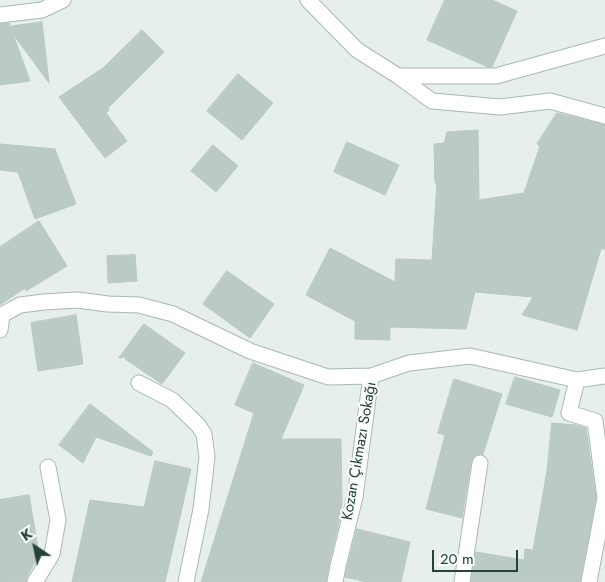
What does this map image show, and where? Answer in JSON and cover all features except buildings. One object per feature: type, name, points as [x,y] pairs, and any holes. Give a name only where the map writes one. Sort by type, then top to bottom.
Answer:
[{"type":"street","points":[[0,15],[42,10],[62,0]]},
{"type":"street","points":[[308,0],[357,50],[398,76],[432,101],[500,107],[550,101],[605,116]]},
{"type":"street","points":[[398,76],[496,76],[605,46]]},
{"type":"street","points":[[0,330],[2,315],[20,305],[77,300],[139,305],[174,314],[250,351],[328,377],[371,376]]},
{"type":"street","name":"Kozan Çıkmazı Sokağı","points":[[335,582],[355,497],[371,376],[408,363],[470,356],[577,380],[605,376]]},
{"type":"street","points":[[577,380],[569,413],[595,421],[605,498],[589,582]]},
{"type":"street","points":[[139,383],[172,400],[204,434],[207,457],[201,509],[186,582]]},
{"type":"street","points":[[462,582],[480,463]]},
{"type":"street","points":[[35,582],[52,554],[58,520],[48,467]]}]
